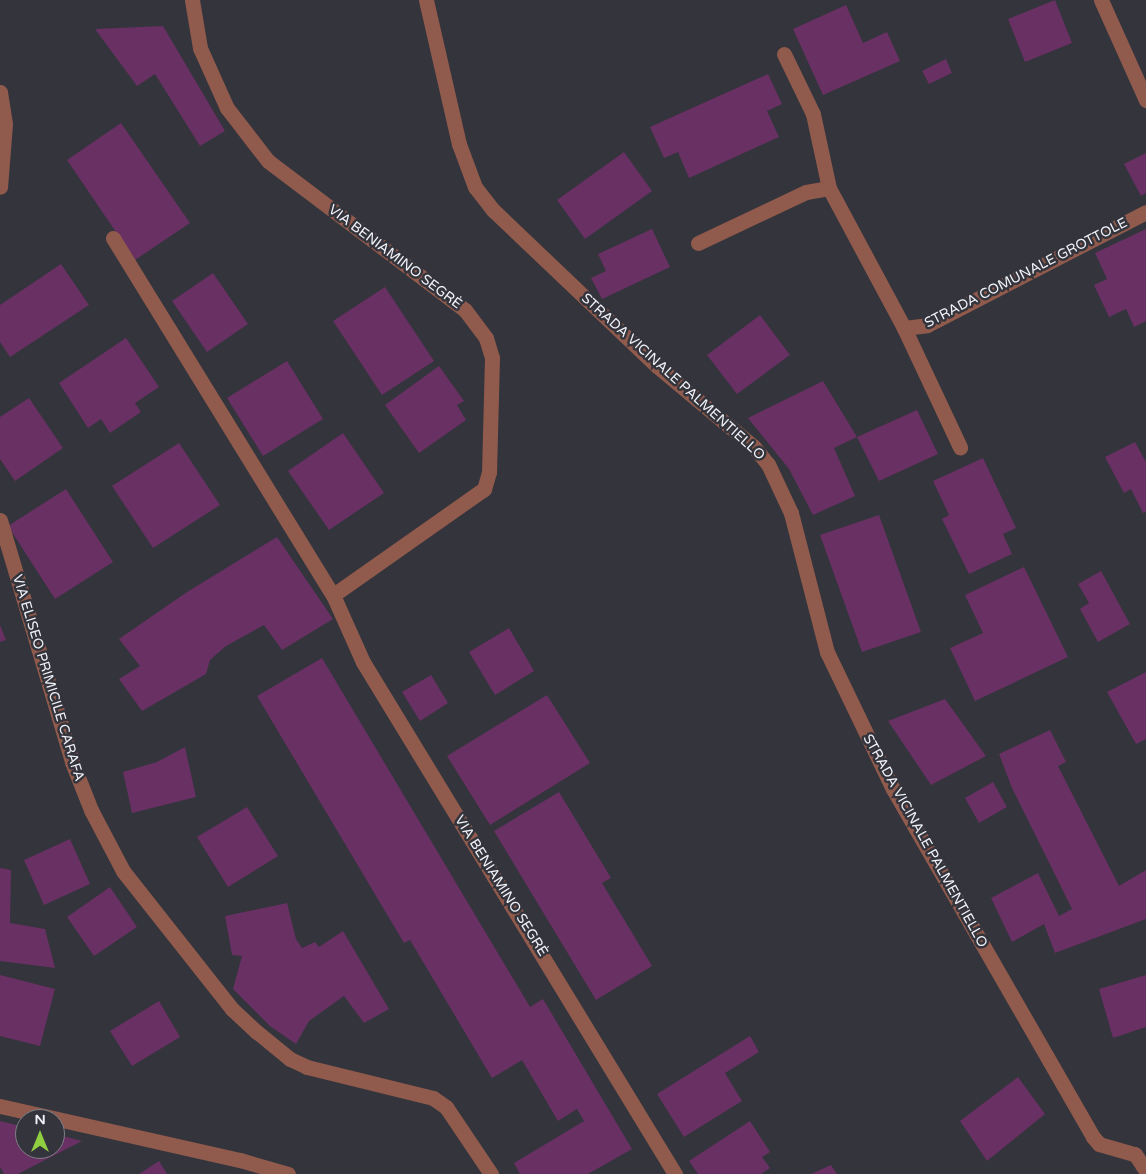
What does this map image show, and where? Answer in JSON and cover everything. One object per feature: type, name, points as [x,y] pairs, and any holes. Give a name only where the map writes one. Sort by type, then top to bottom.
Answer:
[{"type":"street","name":"VIA BENIAMINO SEGRÈ","points":[[192,0],[200,48],[228,108],[268,161],[465,310],[486,338],[492,358],[489,472],[484,489],[333,595]]},
{"type":"street","name":"STRADA VICINALE PALMENTIELLO","points":[[426,0],[459,144],[475,187],[493,210],[657,366],[754,447],[768,464],[791,513],[827,652],[893,789],[1092,1137],[1099,1144],[1135,1154],[1146,1172]]},
{"type":"street","points":[[1101,0],[1146,100]]},
{"type":"street","points":[[784,54],[813,114],[829,188],[904,328],[960,447]]},
{"type":"street","points":[[0,92],[6,124],[0,187]]},
{"type":"street","points":[[698,242],[806,192],[829,188]]},
{"type":"street","name":"STRADA COMUNALE GROTTOLE","points":[[904,328],[927,325],[1146,212]]},
{"type":"street","name":"VIA BENIAMINO SEGRÈ","points":[[113,238],[333,595],[363,662],[675,1174]]},
{"type":"street","name":"VIA ELISEO PRIMICILE CARAFA","points":[[0,520],[72,762],[91,810],[123,871],[232,1010],[257,1032],[290,1059],[307,1067],[432,1098],[446,1107],[491,1174]]},
{"type":"street","points":[[0,1106],[240,1160],[288,1174]]},
{"type":"building","points":[[1055,0],[1072,43],[1025,62],[1008,19]]},
{"type":"building","points":[[846,5],[863,43],[887,32],[900,61],[823,95],[793,29]]},
{"type":"building","points":[[163,26],[225,131],[200,146],[155,74],[137,86],[95,29]]},
{"type":"building","points":[[946,59],[952,73],[929,84],[922,71]]},
{"type":"building","points":[[768,74],[782,104],[767,111],[779,137],[689,178],[678,152],[664,158],[650,127]]},
{"type":"building","points":[[121,123],[190,223],[135,260],[67,160]]},
{"type":"building","points":[[624,152],[652,191],[585,239],[557,200]]},
{"type":"building","points":[[1146,153],[1146,193],[1141,196],[1124,164]]},
{"type":"building","points":[[652,229],[670,267],[602,299],[591,278],[606,271],[598,254]]},
{"type":"building","points":[[1146,229],[1146,321],[1134,327],[1126,309],[1109,317],[1094,285],[1107,279],[1095,253]]},
{"type":"building","points":[[61,264],[89,305],[10,357],[0,342],[0,305]]},
{"type":"building","points":[[213,273],[248,324],[207,352],[172,301]]},
{"type":"building","points":[[385,287],[434,361],[382,395],[333,321]]},
{"type":"building","points":[[760,315],[790,355],[737,394],[707,355]]},
{"type":"building","points":[[126,338],[159,387],[135,403],[141,412],[110,433],[101,419],[88,428],[59,383]]},
{"type":"building","points":[[287,361],[323,419],[263,456],[227,398]]},
{"type":"building","points":[[439,366],[464,401],[457,405],[466,420],[419,453],[385,405]]},
{"type":"building","points":[[823,381],[857,437],[834,448],[855,496],[813,515],[789,469],[748,418]]},
{"type":"building","points":[[29,398],[63,448],[15,481],[0,459],[0,417]]},
{"type":"building","points":[[917,410],[938,454],[879,481],[857,437]]},
{"type":"building","points":[[343,433],[384,493],[329,530],[288,471]]},
{"type":"building","points":[[1135,442],[1146,462],[1146,512],[1143,513],[1131,489],[1124,493],[1105,457]]},
{"type":"building","points":[[179,443],[220,505],[153,548],[112,486]]},
{"type":"building","points":[[983,458],[1016,528],[1003,534],[1012,554],[969,574],[942,519],[949,515],[933,481]]},
{"type":"building","points":[[66,489],[113,562],[55,599],[8,526]]},
{"type":"building","points":[[879,515],[921,632],[862,652],[820,535]]},
{"type":"building","points":[[277,537],[333,619],[282,650],[264,625],[226,646],[210,660],[206,674],[142,711],[119,679],[140,666],[119,639],[187,592]]},
{"type":"building","points":[[1024,567],[1068,657],[975,701],[950,648],[983,633],[965,595]]},
{"type":"building","points":[[1101,571],[1130,624],[1098,642],[1080,609],[1089,603],[1078,584]]},
{"type":"building","points":[[0,625],[6,640],[0,642]]},
{"type":"building","points":[[509,628],[534,671],[495,695],[469,652]]},
{"type":"building","points":[[322,658],[530,1007],[543,999],[632,1149],[588,1174],[520,1174],[514,1163],[584,1121],[577,1109],[558,1121],[522,1060],[492,1078],[410,940],[404,943],[257,696]]},
{"type":"building","points":[[1146,672],[1146,739],[1136,744],[1107,692]]},
{"type":"building","points":[[431,675],[448,703],[420,721],[402,692]]},
{"type":"building","points":[[547,695],[590,763],[490,825],[447,756]]},
{"type":"building","points":[[945,699],[986,756],[931,785],[888,721]]},
{"type":"building","points":[[1050,730],[1066,762],[1058,766],[1119,886],[1146,870],[1146,919],[1055,953],[1044,924],[1012,942],[991,898],[1038,873],[1059,916],[1072,909],[1012,788],[999,754]]},
{"type":"building","points":[[185,747],[196,797],[132,813],[123,772],[157,762]]},
{"type":"building","points":[[993,782],[1007,807],[979,823],[965,798]]},
{"type":"building","points":[[559,792],[611,878],[602,883],[652,966],[596,1000],[494,831]]},
{"type":"building","points":[[247,807],[278,856],[228,887],[197,837]]},
{"type":"building","points":[[70,839],[90,884],[44,905],[24,860]]},
{"type":"building","points":[[0,868],[11,870],[10,923],[45,929],[55,968],[0,961]]},
{"type":"building","points":[[110,887],[137,927],[94,956],[67,917]]},
{"type":"building","points":[[287,903],[296,939],[302,948],[315,942],[319,947],[343,931],[389,1009],[364,1023],[344,996],[309,1021],[296,1044],[270,1026],[233,989],[242,956],[232,955],[225,916]]},
{"type":"building","points":[[0,975],[55,989],[40,1046],[0,1036]]},
{"type":"building","points":[[1146,975],[1146,1027],[1113,1038],[1099,989]]},
{"type":"building","points":[[159,1001],[180,1037],[132,1066],[110,1031]]},
{"type":"building","points":[[750,1036],[759,1052],[725,1073],[742,1101],[684,1137],[657,1094]]},
{"type":"building","points":[[1018,1077],[1045,1114],[987,1161],[960,1121]]},
{"type":"building","points":[[0,1121],[15,1125],[15,1159],[47,1159],[18,1174],[4,1174],[0,1167]]},
{"type":"building","points":[[750,1121],[770,1152],[762,1157],[770,1168],[761,1174],[698,1174],[689,1161]]},
{"type":"building","points":[[65,1137],[82,1141],[65,1150]]},
{"type":"building","points":[[159,1161],[167,1174],[139,1174]]},
{"type":"building","points":[[831,1165],[837,1174],[811,1174]]}]
